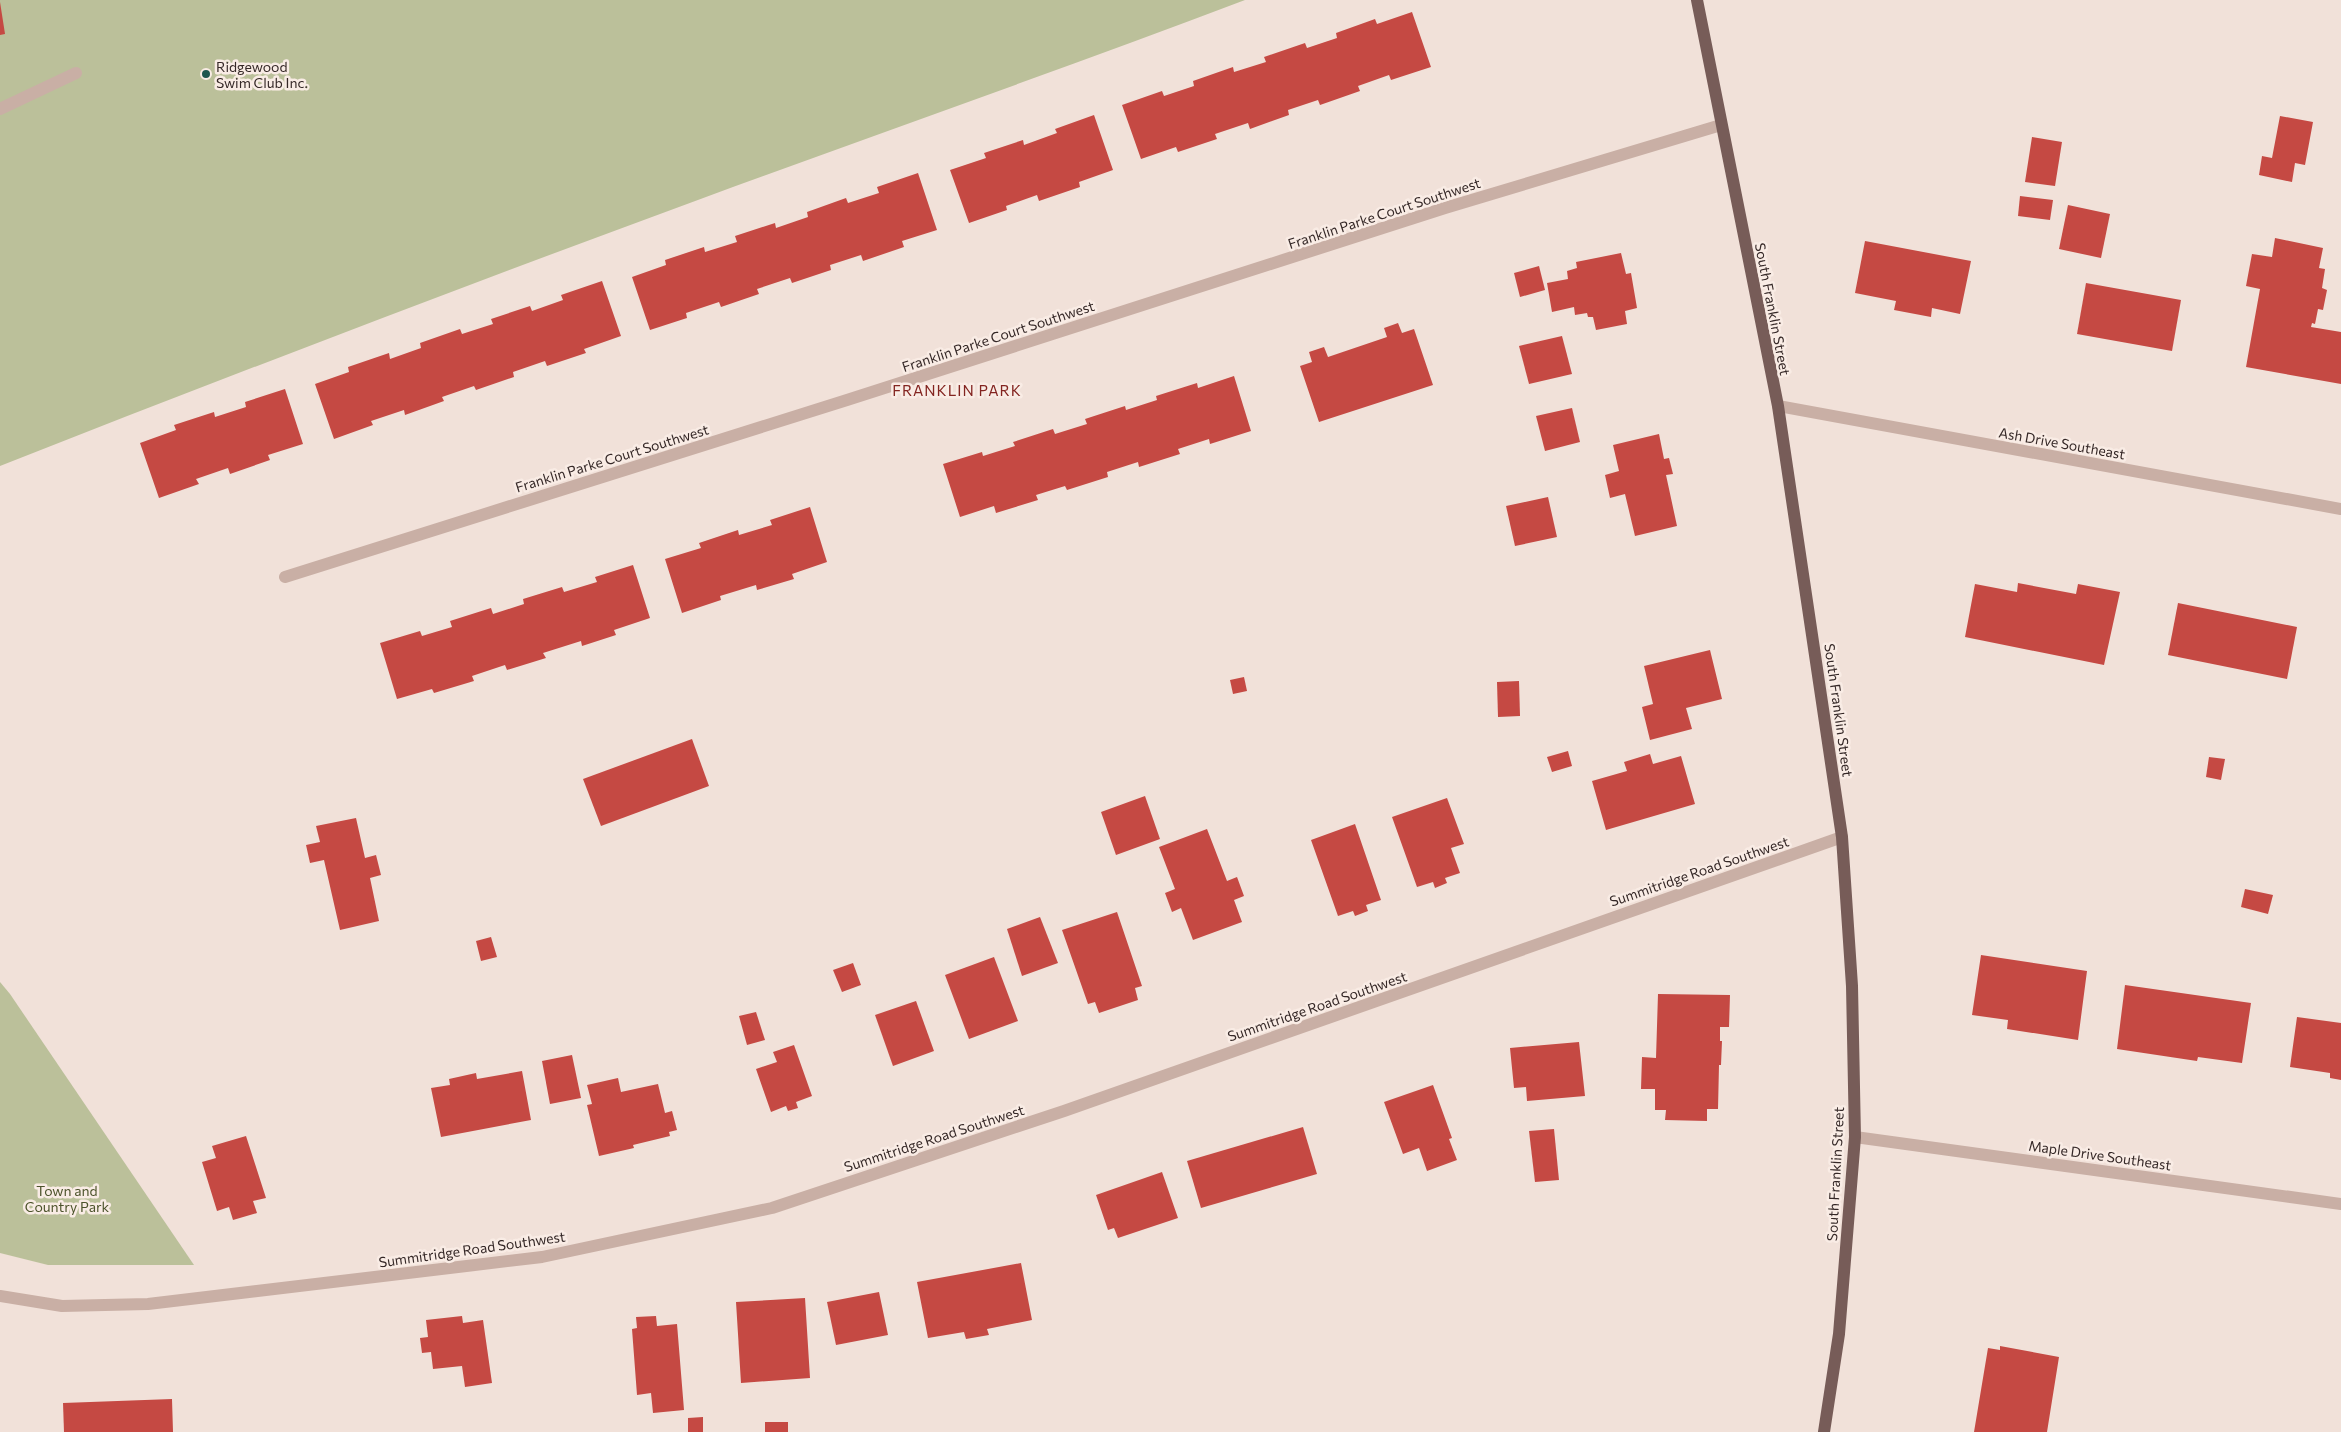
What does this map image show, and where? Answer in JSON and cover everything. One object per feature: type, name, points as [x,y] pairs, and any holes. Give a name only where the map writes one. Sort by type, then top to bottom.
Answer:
[{"type":"main road","name":"South Franklin Street","points":[[1697,0],[1778,406],[1842,837],[1852,986],[1855,1137],[1839,1334],[1824,1432]]},
{"type":"street","points":[[0,109],[76,73]]},
{"type":"street","name":"Franklin Parke Court Southwest","points":[[285,577],[857,397],[1455,205],[1721,125]]},
{"type":"street","name":"Ash Drive Southeast","points":[[1778,406],[2341,509]]},
{"type":"street","name":"Summitridge Road Southwest","points":[[0,1296],[62,1306],[148,1304],[542,1257],[772,1208],[1073,1108],[1842,837]]},
{"type":"street","name":"Maple Drive Southeast","points":[[1855,1137],[2341,1204]]},
{"type":"green space","points":[[0,0],[1245,0],[529,263],[264,363],[0,466]]},
{"type":"green space","name":"Town and Country Park","points":[[0,982],[194,1265],[48,1265],[0,1253]]},
{"type":"building","points":[[0,2],[5,34],[0,35]]},
{"type":"building","points":[[1412,12],[1431,67],[1391,80],[1389,75],[1358,86],[1360,91],[1320,105],[1318,100],[1288,110],[1289,115],[1250,129],[1248,123],[1215,134],[1217,139],[1178,152],[1176,147],[1141,159],[1122,105],[1162,91],[1164,96],[1194,86],[1193,81],[1233,67],[1234,72],[1266,62],[1264,57],[1305,43],[1307,48],[1337,38],[1336,33],[1375,19],[1377,24]]},
{"type":"building","points":[[1094,115],[1113,170],[1079,182],[1080,187],[1039,201],[1037,195],[1006,206],[1007,210],[969,223],[950,170],[986,158],[984,153],[1023,140],[1024,145],[1057,133],[1055,129]]},
{"type":"building","points":[[2280,116],[2313,122],[2305,165],[2295,163],[2292,182],[2259,175],[2262,156],[2272,158]]},
{"type":"building","points":[[2032,137],[2062,142],[2055,186],[2025,182]]},
{"type":"building","points":[[918,173],[937,230],[902,241],[904,247],[863,261],[861,255],[830,265],[831,270],[792,283],[790,278],[757,289],[759,294],[721,307],[719,302],[686,313],[687,318],[650,330],[632,277],[666,265],[665,260],[704,247],[705,252],[737,242],[735,236],[775,223],[776,228],[808,217],[807,212],[846,198],[848,203],[879,193],[877,187]]},
{"type":"building","points":[[2020,196],[2053,200],[2050,220],[2018,216]]},
{"type":"building","points":[[2068,205],[2110,214],[2101,258],[2059,249]]},
{"type":"building","points":[[2275,238],[2323,248],[2319,268],[2325,269],[2322,288],[2327,290],[2323,310],[2318,309],[2315,324],[2312,323],[2311,327],[2341,332],[2341,384],[2246,367],[2260,289],[2246,286],[2252,254],[2272,257]]},
{"type":"building","points":[[1865,241],[1971,261],[1960,314],[1932,308],[1931,317],[1894,310],[1896,301],[1855,293]]},
{"type":"building","points":[[1621,253],[1626,274],[1631,273],[1637,308],[1625,311],[1627,324],[1596,330],[1593,317],[1588,317],[1587,313],[1575,315],[1574,307],[1552,312],[1547,283],[1568,279],[1567,271],[1577,268],[1576,262]]},
{"type":"building","points":[[1539,266],[1545,290],[1520,297],[1514,273]]},
{"type":"building","points":[[602,281],[621,336],[584,349],[586,353],[547,366],[545,361],[513,372],[514,377],[476,390],[474,386],[442,397],[444,401],[405,415],[404,410],[371,421],[373,425],[334,439],[315,384],[349,372],[348,367],[389,353],[390,359],[421,348],[420,343],[460,329],[462,334],[493,324],[491,319],[530,306],[532,311],[563,300],[561,295]]},
{"type":"building","points":[[2086,283],[2181,300],[2172,351],[2077,334]]},
{"type":"building","points":[[1398,323],[1402,333],[1414,329],[1433,385],[1319,422],[1300,366],[1312,362],[1309,352],[1324,347],[1328,357],[1387,337],[1384,328]]},
{"type":"building","points":[[1562,336],[1572,374],[1529,384],[1519,346]]},
{"type":"building","points":[[1234,376],[1251,431],[1210,444],[1209,439],[1178,449],[1180,454],[1139,467],[1138,462],[1107,472],[1108,477],[1067,490],[1065,486],[1036,495],[1038,500],[996,513],[994,506],[960,517],[943,464],[982,452],[983,456],[1015,446],[1013,442],[1053,429],[1055,434],[1087,424],[1085,419],[1125,406],[1126,410],[1157,400],[1156,396],[1197,383],[1198,388]]},
{"type":"building","points":[[285,389],[303,444],[268,455],[270,460],[230,474],[228,468],[196,479],[199,484],[159,498],[140,443],[176,430],[174,425],[214,412],[215,417],[246,407],[245,402]]},
{"type":"building","points":[[1572,408],[1580,442],[1545,451],[1536,416]]},
{"type":"building","points":[[1659,434],[1664,459],[1669,458],[1673,474],[1666,475],[1677,526],[1635,536],[1625,494],[1610,498],[1605,475],[1619,471],[1613,445]]},
{"type":"building","points":[[1548,497],[1557,537],[1515,546],[1506,506]]},
{"type":"building","points":[[810,507],[827,562],[792,574],[794,579],[757,590],[756,585],[720,596],[721,600],[682,613],[665,559],[701,548],[699,543],[738,530],[739,535],[772,525],[770,520]]},
{"type":"building","points":[[633,565],[650,618],[614,630],[616,635],[582,646],[581,641],[543,653],[546,658],[507,670],[505,665],[472,676],[474,681],[434,693],[432,689],[397,699],[380,643],[420,631],[422,636],[452,627],[450,621],[491,608],[493,614],[524,604],[523,599],[562,587],[564,592],[597,582],[595,577]]},
{"type":"building","points":[[2018,583],[2076,594],[2078,584],[2120,592],[2104,665],[1965,637],[1975,584],[2017,592]]},
{"type":"building","points":[[2178,603],[2297,627],[2287,679],[2168,655]]},
{"type":"building","points":[[1710,650],[1722,699],[1686,708],[1692,729],[1650,740],[1642,707],[1653,704],[1644,666]]},
{"type":"building","points":[[1244,677],[1247,691],[1233,694],[1230,680]]},
{"type":"building","points":[[1519,681],[1520,716],[1498,717],[1497,682]]},
{"type":"building","points":[[692,739],[709,786],[601,826],[583,779]]},
{"type":"building","points":[[1568,751],[1572,766],[1552,772],[1547,757]]},
{"type":"building","points":[[1650,754],[1653,764],[1681,756],[1695,804],[1606,830],[1592,781],[1627,771],[1624,762]]},
{"type":"building","points":[[2209,757],[2225,759],[2221,780],[2206,777]]},
{"type":"building","points":[[1145,796],[1160,839],[1116,855],[1101,812]]},
{"type":"building","points":[[1447,798],[1464,844],[1451,848],[1460,873],[1445,878],[1447,883],[1435,888],[1433,882],[1417,887],[1392,817]]},
{"type":"building","points":[[356,818],[365,858],[376,855],[381,875],[370,878],[379,921],[340,930],[324,860],[310,863],[306,845],[320,842],[316,826]]},
{"type":"building","points":[[1355,824],[1381,900],[1366,905],[1368,911],[1355,916],[1353,911],[1338,916],[1311,840]]},
{"type":"building","points":[[1207,829],[1227,881],[1237,877],[1244,896],[1234,900],[1242,922],[1193,940],[1181,908],[1172,912],[1165,893],[1175,889],[1159,847]]},
{"type":"building","points":[[2245,889],[2273,895],[2268,914],[2241,907]]},
{"type":"building","points":[[1117,912],[1142,986],[1135,988],[1138,1000],[1099,1013],[1095,1002],[1088,1004],[1062,930]]},
{"type":"building","points":[[1040,917],[1058,963],[1022,976],[1007,929]]},
{"type":"building","points":[[491,937],[497,957],[481,961],[476,941]]},
{"type":"building","points":[[1981,955],[2087,971],[2078,1040],[2007,1029],[2008,1020],[1972,1015]]},
{"type":"building","points":[[994,957],[1018,1021],[969,1039],[945,975]]},
{"type":"building","points":[[853,963],[861,985],[842,992],[833,970]]},
{"type":"building","points":[[2125,985],[2251,1003],[2242,1063],[2198,1057],[2197,1061],[2117,1049]]},
{"type":"building","points":[[1658,994],[1730,995],[1729,1027],[1720,1027],[1720,1041],[1722,1041],[1721,1065],[1719,1065],[1718,1109],[1707,1109],[1707,1121],[1665,1120],[1666,1110],[1655,1110],[1655,1089],[1641,1089],[1642,1057],[1656,1058]]},
{"type":"building","points":[[916,1001],[934,1051],[893,1066],[875,1015]]},
{"type":"building","points":[[756,1012],[765,1040],[747,1045],[739,1016]]},
{"type":"building","points":[[2297,1017],[2341,1023],[2341,1080],[2330,1078],[2330,1073],[2290,1067]]},
{"type":"building","points":[[1579,1042],[1585,1096],[1527,1101],[1526,1087],[1514,1088],[1510,1048]]},
{"type":"building","points":[[794,1045],[812,1096],[796,1102],[798,1108],[788,1111],[786,1106],[771,1112],[756,1069],[777,1062],[773,1052]]},
{"type":"building","points":[[572,1055],[581,1098],[550,1104],[542,1061]]},
{"type":"building","points":[[522,1071],[531,1120],[441,1137],[431,1088],[450,1085],[449,1079],[476,1073],[477,1079]]},
{"type":"building","points":[[618,1078],[621,1092],[658,1084],[665,1113],[672,1111],[677,1130],[669,1132],[670,1136],[633,1145],[634,1148],[599,1156],[587,1105],[592,1104],[587,1085]]},
{"type":"building","points":[[1433,1085],[1452,1138],[1449,1139],[1457,1160],[1427,1171],[1419,1148],[1403,1154],[1384,1102]]},
{"type":"building","points":[[1303,1127],[1317,1174],[1201,1208],[1187,1161]]},
{"type":"building","points":[[1554,1129],[1559,1180],[1535,1182],[1529,1131]]},
{"type":"building","points":[[246,1136],[266,1198],[253,1201],[257,1213],[233,1220],[229,1207],[217,1211],[202,1162],[216,1158],[212,1146]]},
{"type":"building","points":[[1162,1172],[1178,1218],[1118,1238],[1114,1228],[1108,1230],[1096,1195]]},
{"type":"building","points":[[1021,1263],[1032,1320],[987,1329],[989,1335],[966,1339],[964,1332],[928,1338],[917,1282]]},
{"type":"building","points":[[879,1292],[888,1335],[836,1345],[827,1302]]},
{"type":"building","points":[[805,1298],[810,1378],[741,1383],[736,1302]]},
{"type":"building","points":[[462,1316],[463,1323],[483,1320],[492,1383],[465,1387],[462,1366],[433,1369],[431,1352],[422,1353],[420,1338],[428,1337],[426,1320]]},
{"type":"building","points":[[656,1316],[657,1326],[677,1324],[684,1410],[653,1413],[651,1393],[637,1395],[632,1329],[637,1328],[636,1317]]},
{"type":"building","points":[[2000,1346],[2059,1357],[2047,1432],[1974,1432],[1988,1348],[2000,1350]]},
{"type":"building","points":[[172,1399],[173,1432],[64,1432],[63,1403]]},
{"type":"building","points":[[703,1417],[703,1432],[688,1432],[688,1418]]},
{"type":"building","points":[[765,1422],[788,1422],[788,1432],[765,1432]]},
{"type":"place","name":"Ridgewood Swim Club Inc.","points":[[206,74]]},
{"type":"district","name":"FRANKLIN PARK","points":[[957,390]]}]
